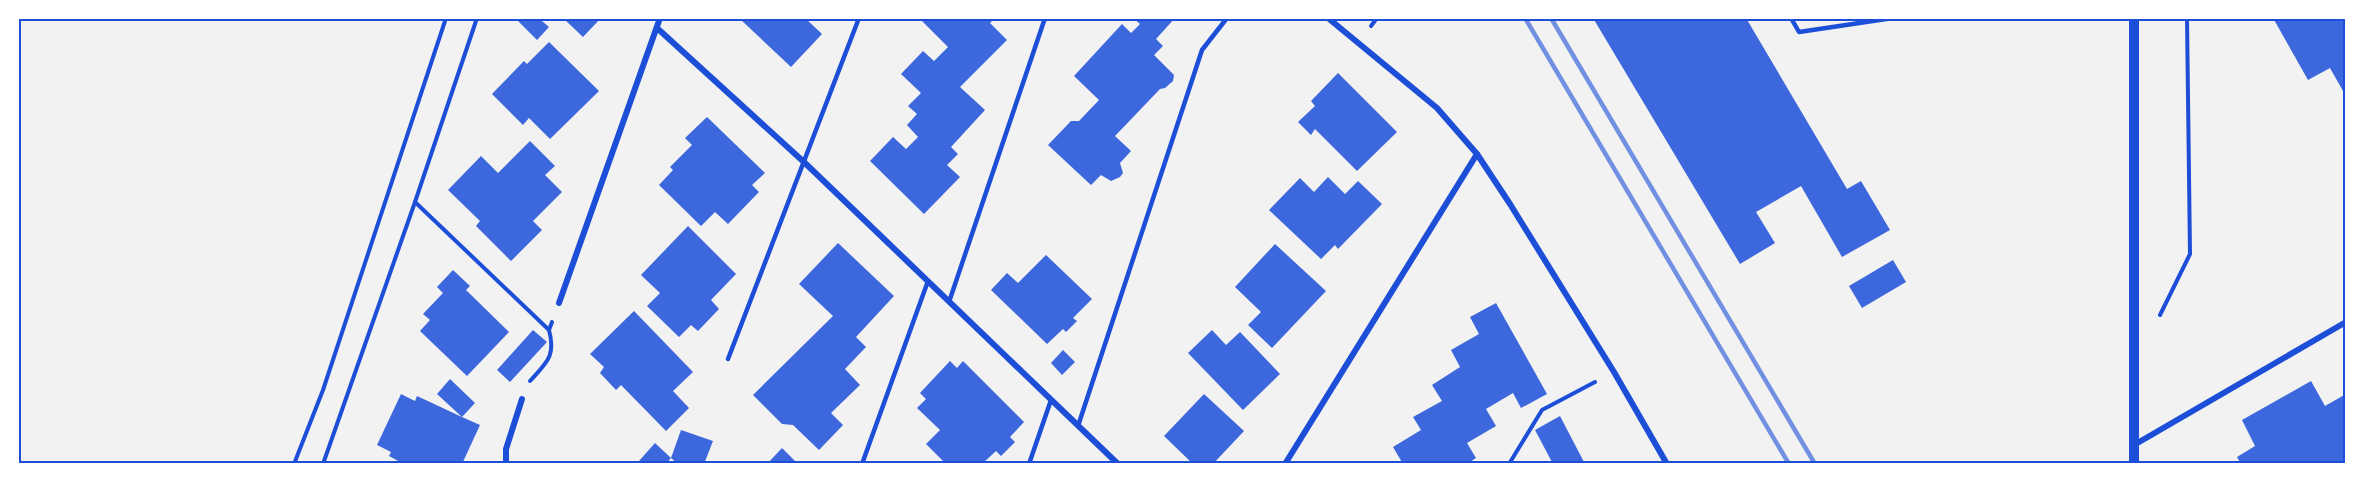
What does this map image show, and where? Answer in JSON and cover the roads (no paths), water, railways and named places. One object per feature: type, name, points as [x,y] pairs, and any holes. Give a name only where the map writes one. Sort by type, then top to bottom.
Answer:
[{"type":"street","points":[[559,303],[660,18]]},
{"type":"street","points":[[1328,18],[1437,108],[1477,154],[1614,372],[1667,464]]},
{"type":"street","points":[[2134,18],[2134,464]]},
{"type":"street","points":[[657,28],[805,163],[1118,464]]},
{"type":"street","points":[[1285,464],[1477,154]]},
{"type":"street","points":[[2134,446],[2346,322]]},
{"type":"street","points":[[506,464],[506,449],[522,399]]},
{"type":"lane","points":[[728,359],[859,18]]},
{"type":"lane","points":[[949,302],[1045,18]]},
{"type":"lane","points":[[1078,426],[1202,50],[1227,18]]},
{"type":"lane","points":[[1791,18],[1799,32],[1893,18]]},
{"type":"lane","points":[[862,464],[928,281]]},
{"type":"lane","points":[[1029,464],[1051,400]]},
{"type":"railway","points":[[1525,18],[1789,464]]},
{"type":"railway","points":[[1551,18],[1815,464]]}]
